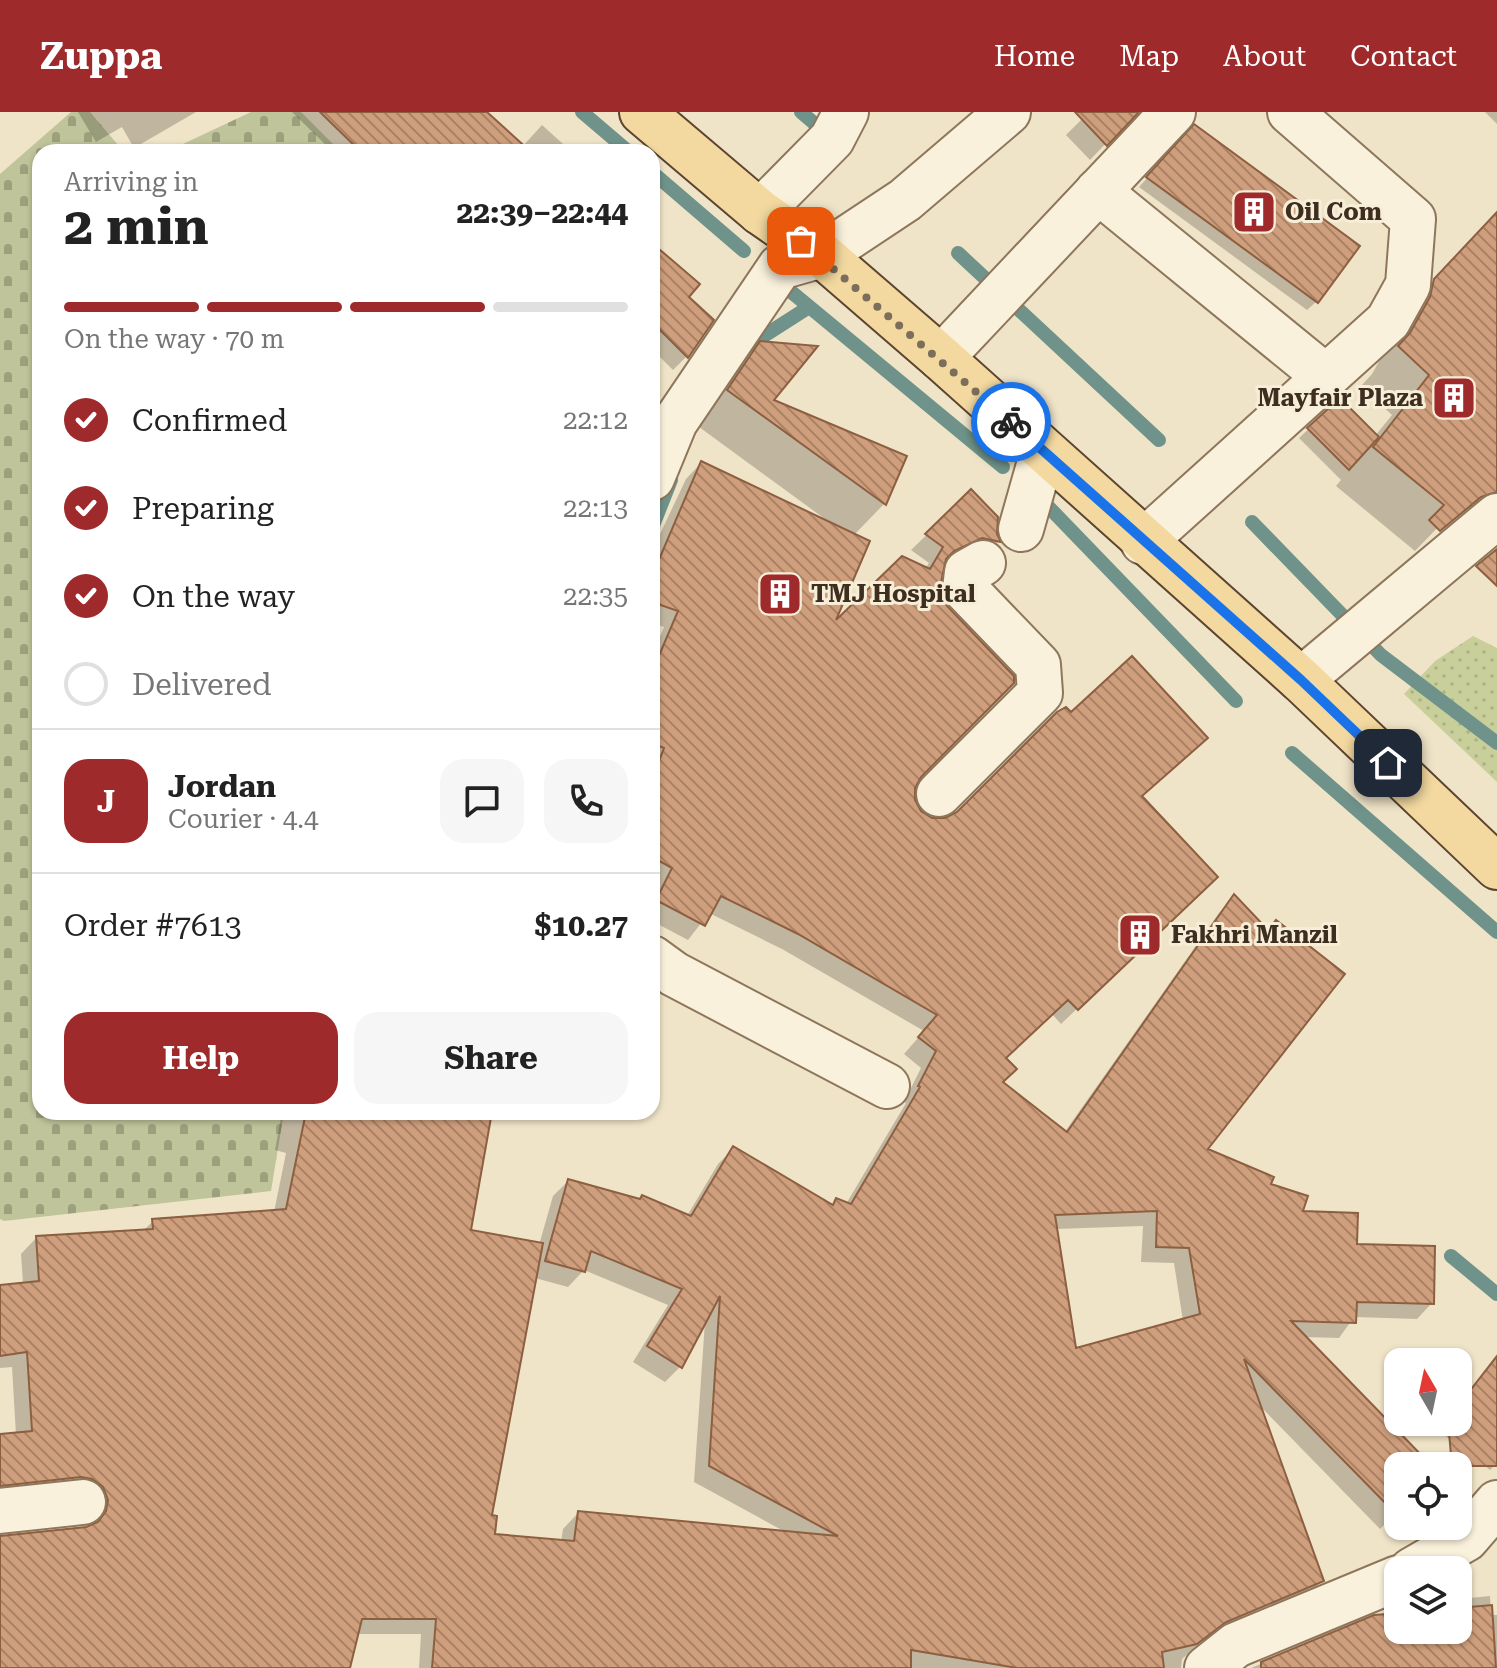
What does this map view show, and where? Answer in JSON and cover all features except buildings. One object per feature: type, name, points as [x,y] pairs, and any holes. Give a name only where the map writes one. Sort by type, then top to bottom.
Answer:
[{"type":"main road","points":[[642,112],[760,212],[822,255],[941,358],[1143,542],[1301,680],[1497,867]]},
{"type":"street","points":[[760,212],[832,139],[846,112]]},
{"type":"street","points":[[660,459],[675,422],[780,267],[822,255],[905,200],[1008,112]]},
{"type":"street","points":[[941,358],[1173,112]]},
{"type":"street","points":[[1143,542],[1388,321],[1408,285],[1413,219],[1290,112]]},
{"type":"street","points":[[1098,191],[1326,377]]},
{"type":"street","points":[[1021,529],[1043,451]]},
{"type":"street","points":[[1301,680],[1497,516]]},
{"type":"street","points":[[939,794],[1040,693],[1038,665],[965,589],[967,572],[983,563]]},
{"type":"street","points":[[660,964],[887,1086]]},
{"type":"street","points":[[0,1511],[83,1502]]},
{"type":"street","points":[[1436,1556],[1466,1539],[1497,1503]]},
{"type":"street","points":[[1207,1668],[1236,1645],[1384,1584]]},
{"type":"green space","points":[[71,112],[90,112],[117,144],[34,144]]},
{"type":"green space","points":[[251,112],[301,112],[333,144],[183,144]]},
{"type":"green space","points":[[32,146],[32,1120],[283,1120],[271,1191],[4,1221],[0,1219],[0,174]]},
{"type":"green space","points":[[1473,636],[1497,648],[1497,782],[1404,694],[1435,661]]},
{"type":"waterway","points":[[582,112],[620,144]]},
{"type":"waterway","points":[[801,112],[829,136]]},
{"type":"waterway","points":[[660,179],[744,251]]},
{"type":"waterway","points":[[958,253],[1159,440]]},
{"type":"waterway","points":[[789,290],[1003,467]]},
{"type":"waterway","points":[[742,350],[809,307]]},
{"type":"waterway","points":[[660,508],[671,480]]},
{"type":"waterway","points":[[1037,495],[1236,701]]},
{"type":"waterway","points":[[1252,522],[1381,655],[1497,743]]},
{"type":"waterway","points":[[1292,753],[1497,932]]},
{"type":"waterway","points":[[1451,1256],[1497,1294]]},
{"type":"way so far","points":[[801,241],[822,255],[1011,422]]},
{"type":"place","name":"Oil Com","points":[[1254,212]]},
{"type":"place","name":"Mayfair Plaza","points":[[1454,398]]},
{"type":"place","name":"TMJ Hospital","points":[[780,594]]},
{"type":"place","name":"Fakhri Manzil","points":[[1140,935]]},
{"type":"route","points":[[1011,422],[1301,680],[1388,763]]}]
